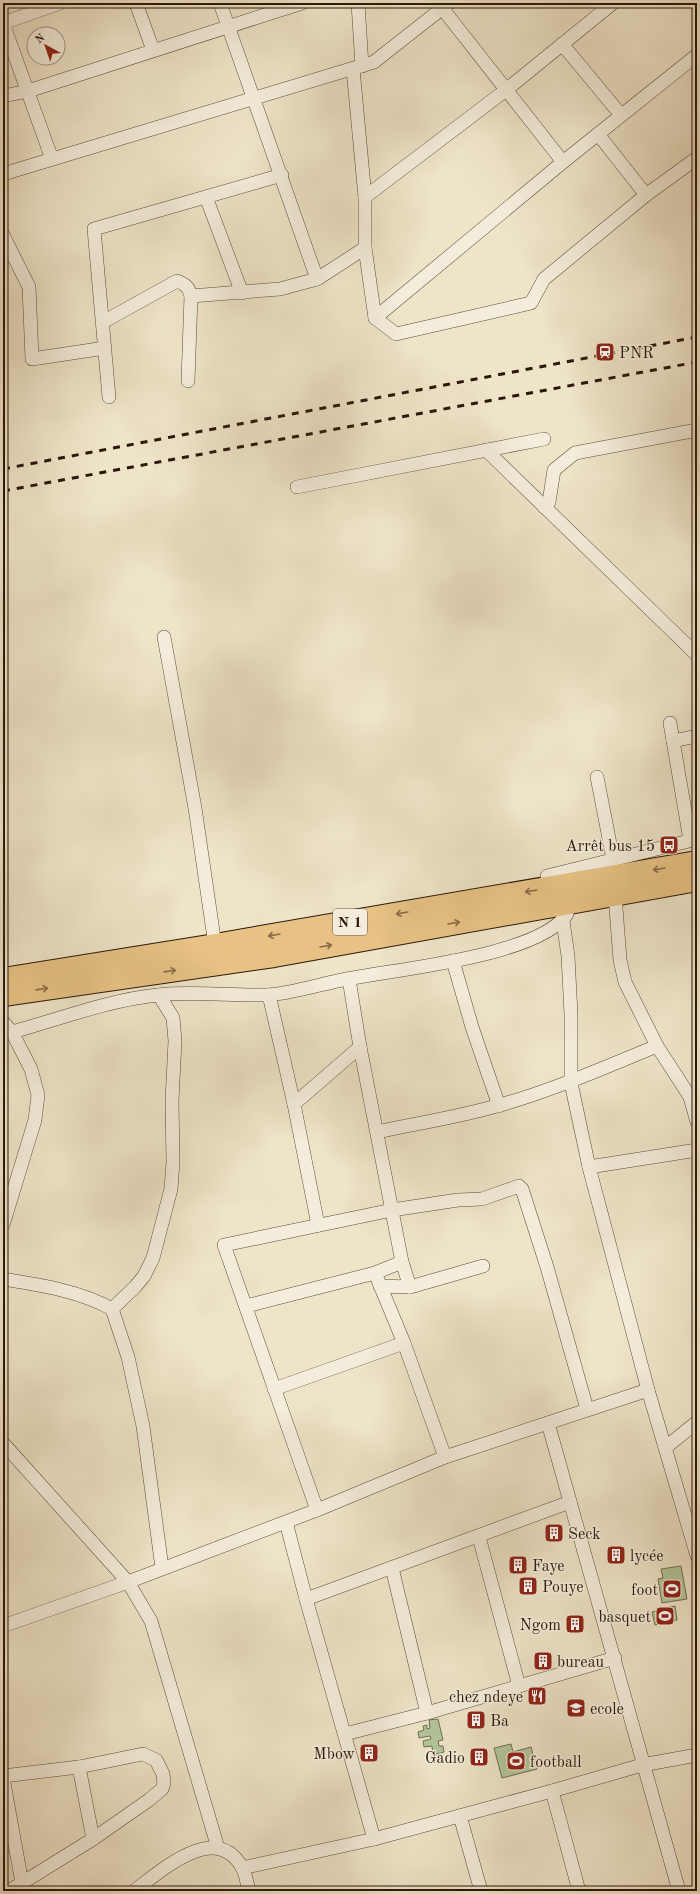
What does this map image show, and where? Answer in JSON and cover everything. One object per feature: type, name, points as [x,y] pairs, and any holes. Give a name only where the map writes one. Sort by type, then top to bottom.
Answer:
[{"type":"highway","name":"N 1","points":[[3,979],[215,945],[696,879]]},
{"type":"highway","name":"N 1","points":[[3,995],[274,956],[615,895],[696,879]]},
{"type":"street","points":[[52,159],[3,23],[60,3]]},
{"type":"street","points":[[136,3],[153,50]]},
{"type":"street","points":[[220,3],[318,279]]},
{"type":"street","points":[[3,96],[28,91],[228,25],[302,3]]},
{"type":"street","points":[[358,3],[357,67],[365,197],[365,248],[375,318],[396,334],[531,303],[544,279],[646,195],[697,158]]},
{"type":"street","points":[[365,197],[506,90],[613,3]]},
{"type":"street","points":[[3,174],[374,62],[445,6],[506,90],[564,162]]},
{"type":"street","points":[[562,44],[621,115]]},
{"type":"street","points":[[375,318],[621,115],[697,55]]},
{"type":"street","points":[[598,134],[646,195]]},
{"type":"street","points":[[109,397],[94,229],[282,175]]},
{"type":"street","points":[[206,197],[242,293]]},
{"type":"street","points":[[3,235],[29,287],[32,359],[105,348]]},
{"type":"street","points":[[191,296],[280,289],[318,279],[365,248]]},
{"type":"street","points":[[102,322],[176,281],[185,284],[190,290],[191,296],[188,381]]},
{"type":"street","points":[[544,507],[550,502],[554,470],[575,453],[697,430]]},
{"type":"street","points":[[297,487],[544,439]]},
{"type":"street","points":[[486,450],[697,655]]},
{"type":"street","points":[[164,637],[195,808],[215,945]]},
{"type":"street","points":[[547,876],[693,840],[670,723]]},
{"type":"street","points":[[673,741],[697,736]]},
{"type":"street","points":[[597,777],[613,859]]},
{"type":"street","points":[[615,895],[620,960],[625,982],[657,1046],[693,1096],[697,1122]]},
{"type":"street","points":[[12,1032],[110,1004],[159,995],[269,995],[453,961],[509,948],[526,941],[563,921],[576,901]]},
{"type":"street","points":[[563,921],[568,956],[571,1014],[571,1083],[589,1167],[648,1390],[697,1556]]},
{"type":"street","points":[[453,961],[472,1027],[499,1106]]},
{"type":"street","points":[[349,979],[360,1047],[402,1262],[410,1287]]},
{"type":"street","points":[[112,1309],[144,1276],[153,1258],[171,1189],[173,1162],[172,1101],[175,1041],[173,1018],[159,995]]},
{"type":"street","points":[[269,995],[294,1104],[318,1225]]},
{"type":"street","points":[[3,1022],[12,1032],[32,1069],[38,1095],[35,1120],[3,1225]]},
{"type":"street","points":[[377,1132],[499,1106],[571,1083],[610,1064],[657,1046]]},
{"type":"street","points":[[294,1104],[360,1047]]},
{"type":"street","points":[[589,1167],[697,1150]]},
{"type":"street","points":[[317,1510],[224,1245],[392,1210],[458,1200],[482,1199],[519,1186],[522,1189],[547,1268],[587,1409]]},
{"type":"street","points":[[246,1306],[375,1273],[402,1262]]},
{"type":"street","points":[[380,1286],[410,1287],[483,1266]]},
{"type":"street","points":[[375,1273],[404,1343],[446,1457]]},
{"type":"street","points":[[3,1279],[46,1286],[97,1300],[112,1309],[128,1357],[143,1426],[162,1568]]},
{"type":"street","points":[[274,1389],[404,1343]]},
{"type":"street","points":[[3,1626],[128,1582],[286,1522],[446,1457],[648,1390]]},
{"type":"street","points":[[665,1448],[697,1422]]},
{"type":"street","points":[[548,1423],[615,1658],[642,1765],[679,1891]]},
{"type":"street","points":[[3,1443],[128,1582],[151,1621],[218,1848]]},
{"type":"street","points":[[306,1599],[479,1537],[570,1502]]},
{"type":"street","points":[[286,1522],[306,1599],[374,1839]]},
{"type":"street","points":[[479,1537],[519,1686]]},
{"type":"street","points":[[392,1568],[427,1712]]},
{"type":"street","points":[[345,1734],[615,1658]]},
{"type":"street","points":[[9,1891],[22,1883],[93,1839],[162,1789],[163,1774],[156,1760],[142,1754],[79,1767],[3,1777],[22,1883]]},
{"type":"street","points":[[242,1868],[374,1839],[642,1765],[697,1755]]},
{"type":"street","points":[[79,1767],[93,1839]]},
{"type":"street","points":[[552,1791],[579,1891]]},
{"type":"street","points":[[460,1816],[481,1891]]},
{"type":"street","points":[[134,1891],[178,1859],[200,1849],[218,1848],[233,1856],[242,1868],[249,1891]]},
{"type":"green space","name":"foot","points":[[681,1566],[687,1599],[662,1603],[658,1579],[663,1578],[661,1569]]},
{"type":"green space","name":"basquet","points":[[675,1606],[677,1620],[655,1625],[652,1612]]},
{"type":"green space","points":[[438,1719],[443,1740],[438,1741],[439,1746],[443,1746],[444,1752],[433,1755],[432,1746],[424,1747],[423,1741],[431,1739],[430,1736],[419,1738],[418,1732],[424,1730],[423,1726],[427,1725],[427,1729],[430,1728],[429,1720]]},
{"type":"green space","name":"football","points":[[511,1744],[513,1752],[531,1747],[537,1769],[502,1778],[494,1748]]},
{"type":"railway","points":[[3,469],[697,337]]},
{"type":"railway","points":[[3,491],[697,362]]},
{"type":"place","name":"PNR","points":[[605,352]]},
{"type":"place","name":"Arrêt bus 15","points":[[669,845]]},
{"type":"place","name":"Seck","points":[[554,1533]]},
{"type":"place","name":"lycée","points":[[616,1555]]},
{"type":"place","name":"Faye","points":[[518,1565]]},
{"type":"place","name":"Pouye","points":[[528,1586]]},
{"type":"place","name":"foot","points":[[672,1589]]},
{"type":"place","name":"basquet","points":[[665,1616]]},
{"type":"place","name":"Ngom","points":[[575,1624]]},
{"type":"place","name":"bureau","points":[[543,1661]]},
{"type":"place","name":"chez ndeye","points":[[537,1696]]},
{"type":"place","name":"ecole","points":[[576,1708]]},
{"type":"place","name":"Ba","points":[[476,1720]]},
{"type":"place","name":"Mbow","points":[[369,1753]]},
{"type":"place","name":"Gadio","points":[[479,1757]]},
{"type":"place","name":"football","points":[[516,1761]]}]
